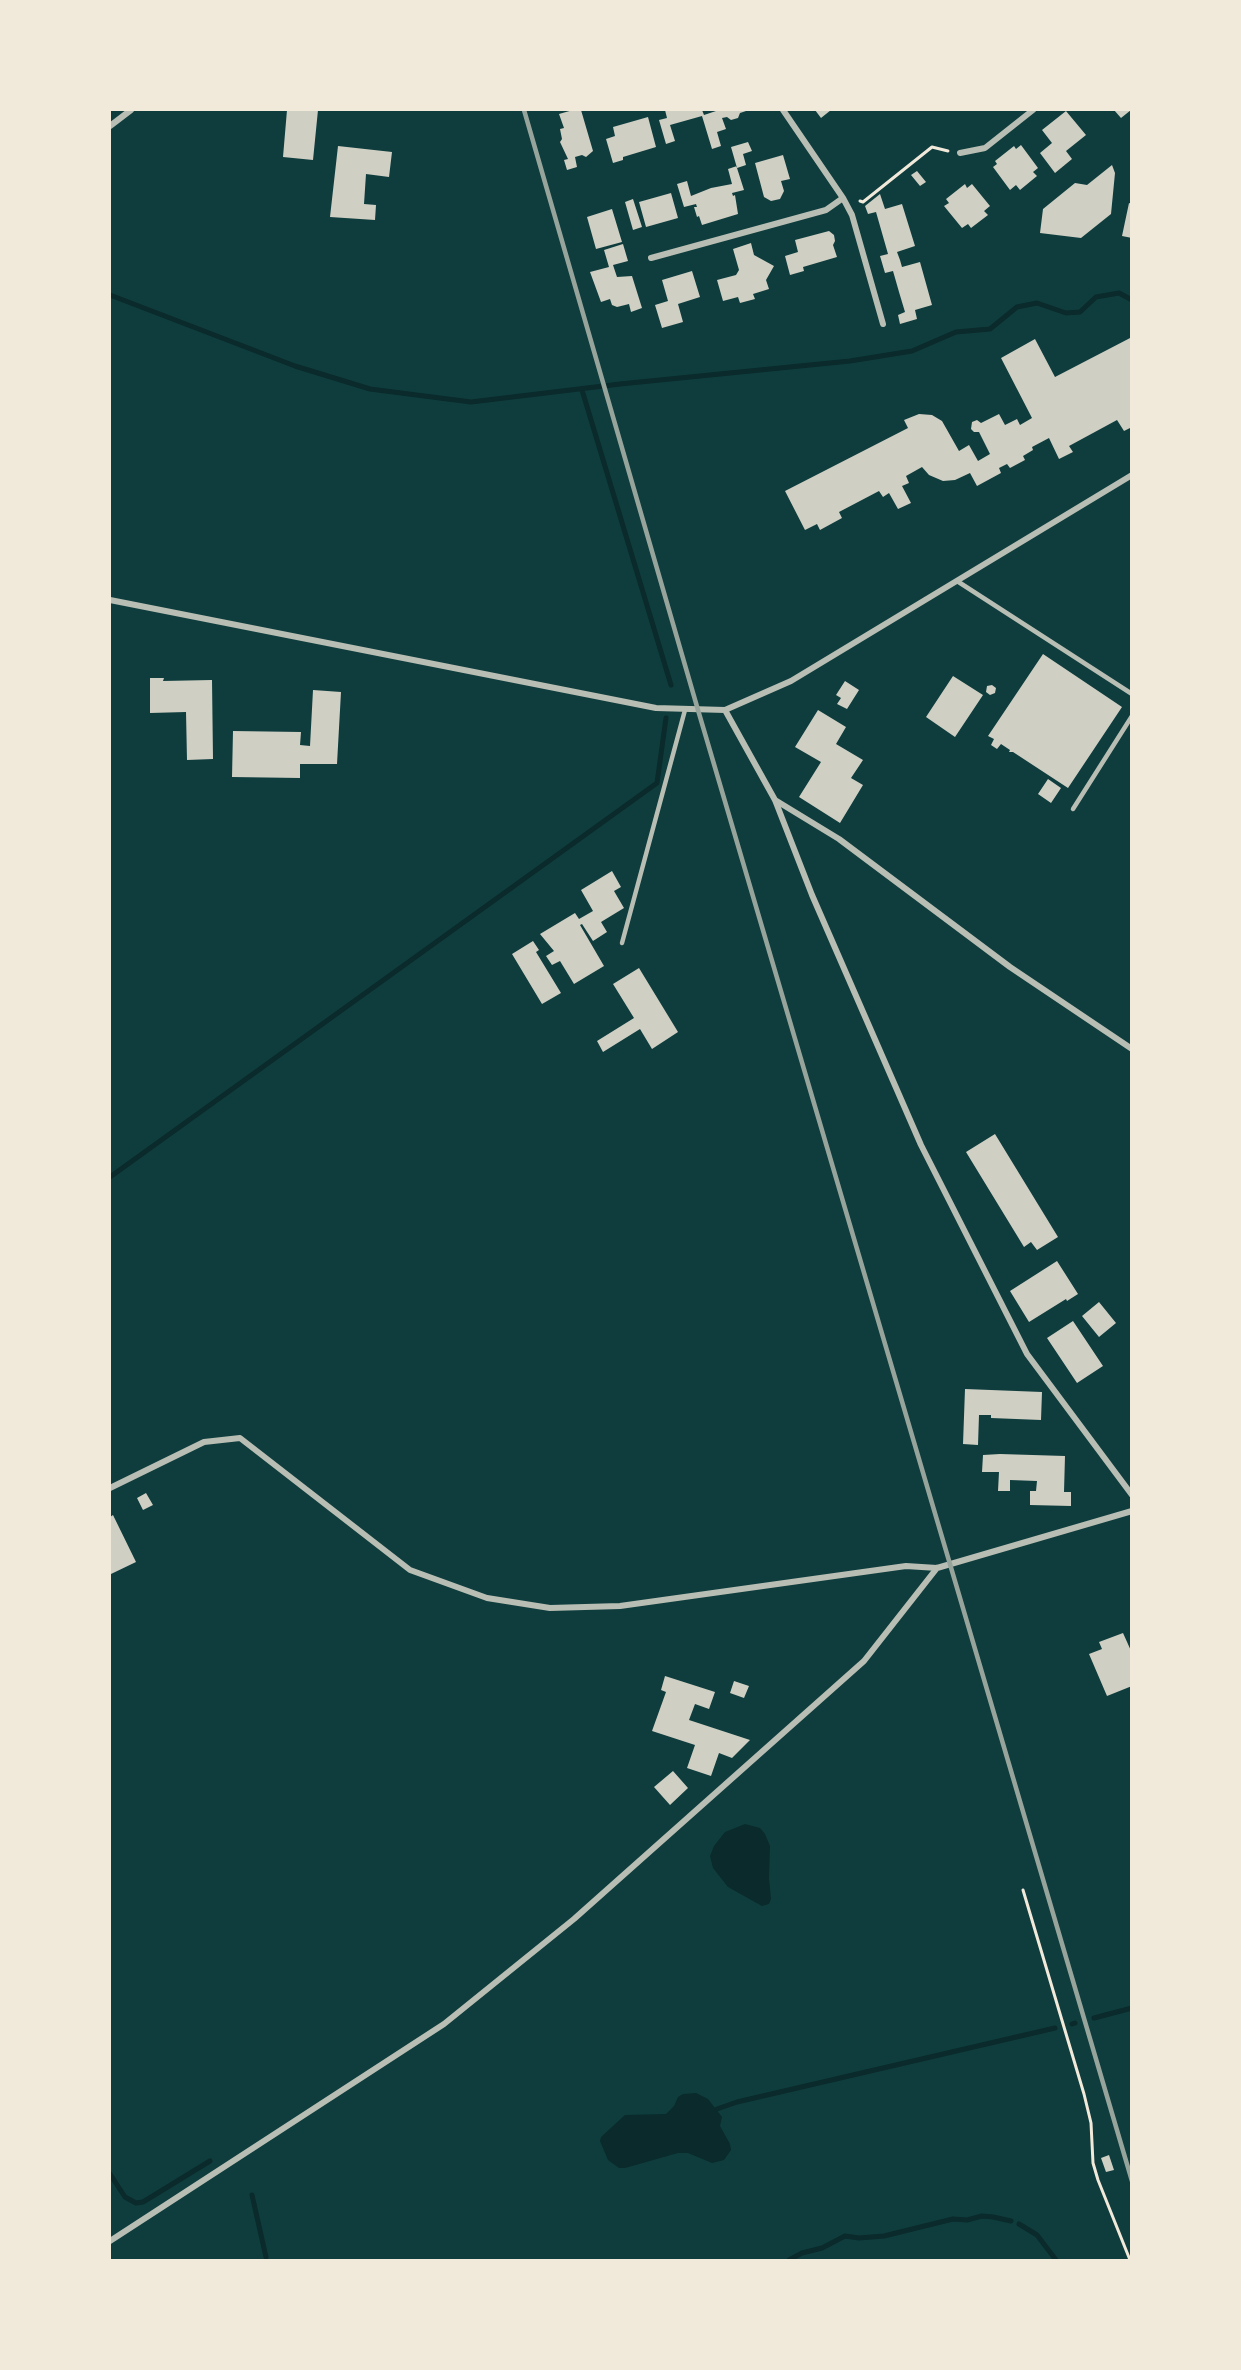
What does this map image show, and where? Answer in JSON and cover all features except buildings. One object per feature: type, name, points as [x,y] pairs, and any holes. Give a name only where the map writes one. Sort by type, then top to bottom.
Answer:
[{"type":"street","points":[[110,126],[130,110]]},
{"type":"street","points":[[783,110],[843,198],[852,215],[883,324]]},
{"type":"street","points":[[960,153],[985,148],[1033,110]]},
{"type":"street","points":[[651,258],[826,210],[843,198]]},
{"type":"street","points":[[110,600],[656,708],[725,710],[791,681],[1131,475]]},
{"type":"street","points":[[725,710],[775,800],[813,895],[921,1145],[1027,1354],[1131,1495]]},
{"type":"street","points":[[775,800],[839,839],[1010,967],[1131,1048]]},
{"type":"street","points":[[110,1488],[204,1442],[240,1438],[410,1570],[487,1598],[550,1608],[620,1606],[906,1566],[937,1568],[1131,1511]]},
{"type":"street","points":[[110,2241],[434,2031],[574,1919],[864,1661],[937,1568]]},
{"type":"lane","points":[[957,581],[1131,694]]},
{"type":"lane","points":[[622,943],[685,710]]},
{"type":"lane","points":[[1073,809],[1131,716]]},
{"type":"path","points":[[843,198],[863,202],[932,147],[960,153]]},
{"type":"path","points":[[1023,1890],[1084,2094],[1091,2123],[1093,2163],[1098,2181],[1130,2260]]},
{"type":"water","points":[[745,1824],[760,1828],[770,1846],[771,1899],[769,1904],[762,1906],[728,1887],[713,1868],[710,1856],[714,1846],[725,1832]]},
{"type":"water","points":[[696,2093],[708,2099],[722,2117],[720,2126],[731,2150],[724,2160],[712,2163],[688,2153],[678,2153],[619,2168],[608,2160],[600,2141],[601,2137],[625,2115],[666,2114],[674,2106],[678,2097],[683,2094]]},
{"type":"waterway","points":[[110,295],[295,366],[370,389],[471,402],[620,384],[850,361],[912,351],[956,332],[990,329],[1017,307],[1037,303],[1066,313],[1080,312],[1096,297],[1119,293],[1132,300]]},
{"type":"waterway","points":[[582,390],[671,685]]},
{"type":"waterway","points":[[110,1177],[657,783],[666,718]]},
{"type":"waterway","points":[[1094,2018],[1132,2008]]},
{"type":"waterway","points":[[717,2109],[737,2102],[1055,2028]]},
{"type":"waterway","points":[[110,2174],[125,2197],[136,2203],[143,2202],[210,2161]]},
{"type":"waterway","points":[[252,2195],[266,2257]]},
{"type":"waterway","points":[[789,2260],[802,2253],[822,2248],[845,2236],[859,2238],[884,2236],[953,2219],[967,2220],[982,2216],[1011,2221]]},
{"type":"waterway","points":[[1019,2224],[1037,2235],[1056,2260]]},
{"type":"railway","points":[[524,110],[698,710],[1132,2181]]}]
